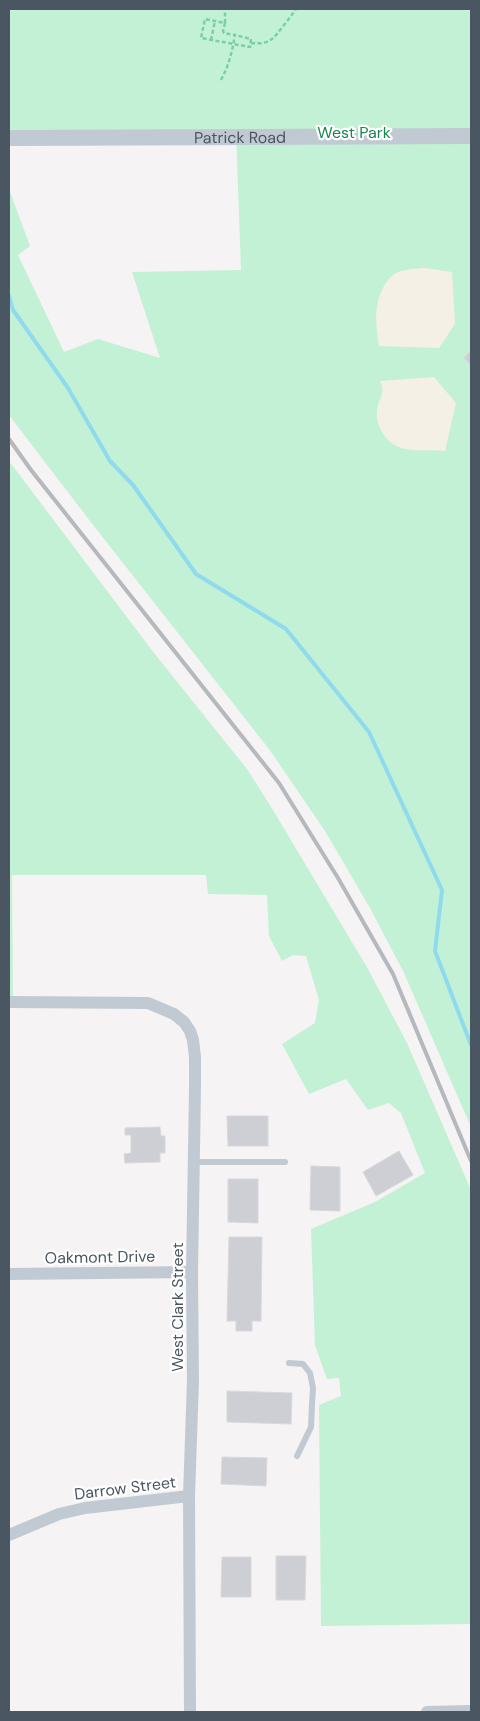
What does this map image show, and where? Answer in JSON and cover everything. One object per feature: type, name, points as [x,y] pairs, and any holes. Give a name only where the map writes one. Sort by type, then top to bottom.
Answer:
[{"type":"street","name":"Patrick Road","points":[[9,138],[471,136]]},
{"type":"street","name":"West Clark Street","points":[[9,1002],[148,1003],[174,1014],[184,1022],[193,1040],[195,1057],[192,1272],[193,1371],[190,1496],[190,1712]]},
{"type":"street","name":"Oakmont Drive","points":[[9,1274],[192,1272]]},
{"type":"street","name":"Darrow Street","points":[[9,1535],[59,1514],[85,1508],[190,1496]]},
{"type":"street","points":[[427,1712],[471,1711]]},
{"type":"lane","points":[[194,1162],[285,1162]]},
{"type":"lane","points":[[289,1363],[302,1364],[310,1373],[312,1388],[311,1427],[297,1456]]},
{"type":"path","points":[[225,9],[224,33],[251,39],[251,43]]},
{"type":"path","points":[[251,43],[270,42],[296,9]]},
{"type":"path","points":[[224,22],[205,19],[201,38],[250,47],[251,43]]},
{"type":"path","points":[[212,40],[215,21]]},
{"type":"path","points":[[221,80],[230,61],[235,35]]},
{"type":"green space","name":"West Park","points":[[9,9],[471,9],[471,1127],[404,973],[370,908],[325,831],[269,749],[9,415],[9,189],[30,246],[18,255],[64,352],[98,339],[160,358],[132,272],[241,270],[236,131],[9,130]]},
{"type":"green space","points":[[9,461],[154,653],[247,769],[273,810],[368,969],[407,1043],[471,1190],[471,1624],[321,1626],[319,1405],[341,1396],[339,1378],[327,1379],[315,1345],[311,1229],[375,1202],[425,1173],[401,1113],[389,1103],[368,1110],[346,1079],[309,1094],[282,1044],[315,1023],[319,1000],[306,956],[293,955],[282,961],[269,936],[267,895],[208,894],[206,875],[12,875],[13,996],[9,996]]},
{"type":"sand","points":[[425,268],[452,272],[455,324],[439,348],[379,346],[376,323],[377,308],[384,286],[391,276],[398,272]]},
{"type":"sand","points":[[434,377],[456,403],[445,451],[410,450],[395,445],[388,440],[379,427],[377,410],[382,392],[380,381]]},
{"type":"building","points":[[471,350],[471,365],[464,358]]},
{"type":"building","points":[[227,1116],[268,1116],[268,1146],[228,1146]]},
{"type":"building","points":[[160,1127],[161,1136],[165,1136],[165,1153],[160,1153],[160,1162],[125,1163],[124,1154],[131,1153],[131,1135],[125,1135],[125,1128]]},
{"type":"building","points":[[399,1151],[413,1175],[376,1196],[363,1172]]},
{"type":"building","points":[[311,1166],[340,1167],[340,1211],[310,1210]]},
{"type":"building","points":[[228,1179],[258,1179],[258,1223],[228,1222]]},
{"type":"building","points":[[229,1237],[262,1237],[261,1321],[252,1321],[252,1331],[236,1331],[236,1321],[227,1321]]},
{"type":"building","points":[[227,1391],[292,1393],[291,1424],[227,1422]]},
{"type":"building","points":[[222,1457],[267,1458],[266,1486],[221,1484]]},
{"type":"building","points":[[276,1556],[306,1556],[305,1600],[276,1600]]},
{"type":"building","points":[[222,1557],[251,1557],[251,1597],[221,1597]]},
{"type":"waterway","points":[[9,296],[13,310],[68,388],[110,461],[133,485],[196,574],[286,629],[369,732],[442,890],[435,951],[471,1045]]},
{"type":"railway","points":[[9,439],[31,470],[279,783],[338,878],[393,974],[471,1161]]}]
